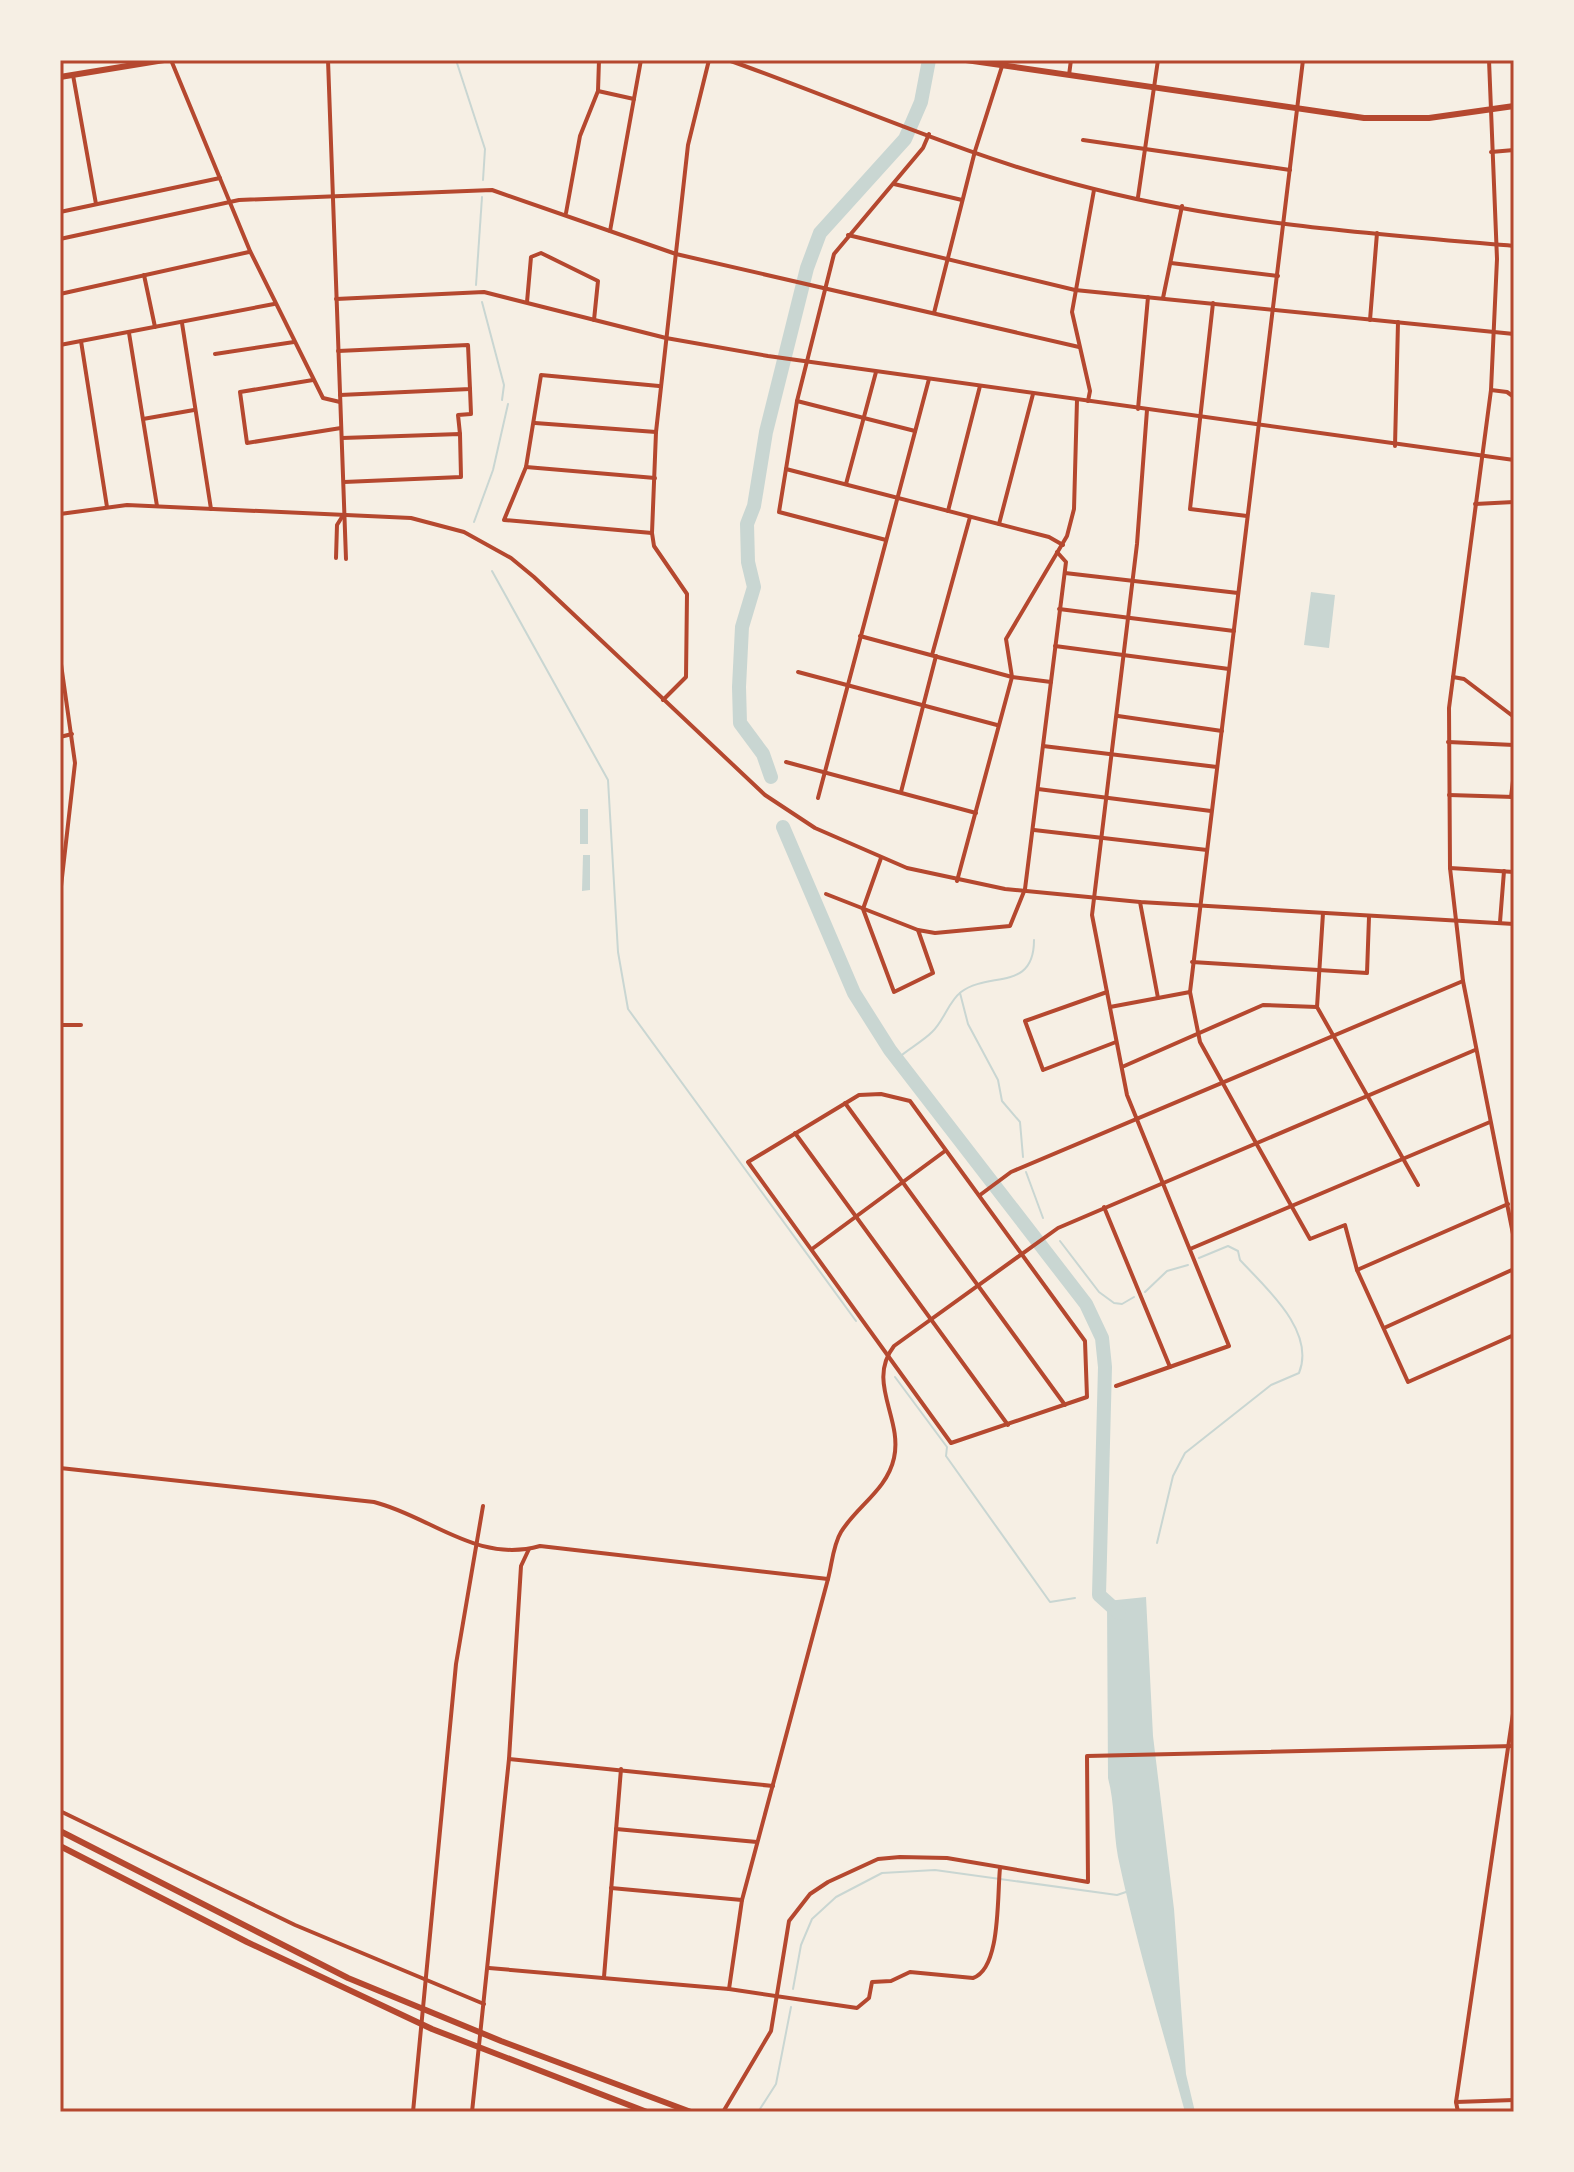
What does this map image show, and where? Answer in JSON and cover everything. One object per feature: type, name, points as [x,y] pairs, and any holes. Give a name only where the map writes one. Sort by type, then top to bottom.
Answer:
[{"type":"main road","points":[[60,77],[164,60]]},
{"type":"main road","points":[[966,60],[1003,63],[1297,110],[1396,119],[1514,106]]},
{"type":"main road","points":[[60,1831],[348,1978],[501,2041],[691,2112]]},
{"type":"main road","points":[[60,1846],[247,1942],[432,2029],[647,2112]]},
{"type":"street","points":[[171,60],[274,304],[323,398],[340,402]]},
{"type":"street","points":[[328,60],[346,559]]},
{"type":"street","points":[[566,213],[580,136],[598,91],[599,60]]},
{"type":"street","points":[[610,231],[641,60]]},
{"type":"street","points":[[663,700],[686,677],[687,594],[654,546],[656,432],[688,145],[709,60]]},
{"type":"street","points":[[728,60],[975,151],[1094,190],[1285,225],[1514,246]]},
{"type":"street","points":[[1069,75],[1071,60]]},
{"type":"street","points":[[1138,197],[1158,60]]},
{"type":"street","points":[[1303,60],[1192,962],[1190,992],[1196,1032],[1221,1084],[1310,1239],[1345,1225],[1357,1270],[1408,1382],[1514,1335]]},
{"type":"street","points":[[1489,60],[1495,245],[1491,390],[1451,677],[1448,742],[1450,868],[1463,981],[1514,1239]]},
{"type":"street","points":[[934,313],[975,151],[1003,63]]},
{"type":"street","points":[[73,75],[96,204]]},
{"type":"street","points":[[598,91],[634,99]]},
{"type":"street","points":[[886,540],[779,512],[797,401],[834,254],[923,148],[929,134]]},
{"type":"street","points":[[1083,140],[1290,170]]},
{"type":"street","points":[[1491,152],[1514,150]]},
{"type":"street","points":[[60,212],[220,178]]},
{"type":"street","points":[[894,184],[962,200]]},
{"type":"street","points":[[60,239],[229,203],[332,194],[492,190],[566,213],[676,254],[1079,347]]},
{"type":"street","points":[[1088,401],[1090,391],[1072,312],[1094,190]]},
{"type":"street","points":[[1163,298],[1182,206]]},
{"type":"street","points":[[1370,320],[1377,233]]},
{"type":"street","points":[[848,235],[1075,290],[1514,334]]},
{"type":"street","points":[[60,294],[250,251]]},
{"type":"street","points":[[527,302],[531,257],[541,253],[598,281],[594,320]]},
{"type":"street","points":[[1171,263],[1278,276]]},
{"type":"street","points":[[144,275],[155,328]]},
{"type":"street","points":[[336,299],[469,291],[527,302],[666,338],[777,357],[1395,446],[1514,460]]},
{"type":"street","points":[[1138,409],[1148,297]]},
{"type":"street","points":[[1213,303],[1190,509],[1247,516]]},
{"type":"street","points":[[60,345],[274,304]]},
{"type":"street","points":[[1395,446],[1398,322]]},
{"type":"street","points":[[182,323],[211,509]]},
{"type":"street","points":[[129,333],[157,506]]},
{"type":"street","points":[[81,341],[107,507]]},
{"type":"street","points":[[215,354],[294,342]]},
{"type":"street","points":[[338,351],[468,345],[471,414],[458,415],[461,477],[344,482]]},
{"type":"street","points":[[846,484],[876,372]]},
{"type":"street","points":[[652,533],[504,520],[526,467],[541,375],[660,386]]},
{"type":"street","points":[[818,798],[929,378]]},
{"type":"street","points":[[313,380],[240,392],[247,443],[341,428]]},
{"type":"street","points":[[948,511],[980,386]]},
{"type":"street","points":[[340,395],[470,389]]},
{"type":"street","points":[[1491,390],[1507,392],[1514,397]]},
{"type":"street","points":[[999,524],[1033,394]]},
{"type":"street","points":[[957,881],[1012,677],[1006,639],[1031,599],[1042,573],[1063,545],[1074,509],[1077,400]]},
{"type":"street","points":[[797,401],[915,431]]},
{"type":"street","points":[[143,419],[194,410]]},
{"type":"street","points":[[1116,1386],[1229,1346],[1127,1095],[1092,915],[1133,581],[1147,410]]},
{"type":"street","points":[[535,423],[656,432]]},
{"type":"street","points":[[342,438],[460,434]]},
{"type":"street","points":[[526,467],[655,478]]},
{"type":"street","points":[[786,469],[1059,540],[1063,545]]},
{"type":"street","points":[[1475,504],[1514,502]]},
{"type":"street","points":[[60,514],[107,507],[157,506],[411,518],[444,525],[479,539],[511,558],[534,577],[765,795],[815,828],[881,858],[957,881],[1140,902],[1514,924]]},
{"type":"street","points":[[336,558],[337,525],[343,515]]},
{"type":"street","points":[[901,792],[970,517]]},
{"type":"street","points":[[826,894],[918,930],[935,933],[1010,926],[1025,889],[1034,830],[1066,562],[1057,552]]},
{"type":"street","points":[[1064,572],[1238,593]]},
{"type":"street","points":[[1059,609],[1234,631]]},
{"type":"street","points":[[860,636],[1012,677],[1051,682]]},
{"type":"street","points":[[1055,646],[1229,669]]},
{"type":"street","points":[[60,657],[72,734],[73,791],[60,895]]},
{"type":"street","points":[[798,672],[997,725]]},
{"type":"street","points":[[1451,677],[1464,679],[1513,714]]},
{"type":"street","points":[[1117,716],[1222,731]]},
{"type":"street","points":[[60,737],[72,734]]},
{"type":"street","points":[[1448,742],[1514,745]]},
{"type":"street","points":[[1043,746],[1217,767]]},
{"type":"street","points":[[786,762],[976,813]]},
{"type":"street","points":[[1449,795],[1513,797],[1514,773]]},
{"type":"street","points":[[1038,789],[1211,811]]},
{"type":"street","points":[[1034,830],[1207,850]]},
{"type":"street","points":[[881,858],[863,909],[894,992],[933,973],[918,930]]},
{"type":"street","points":[[1450,868],[1514,872]]},
{"type":"street","points":[[1500,922],[1504,871]]},
{"type":"street","points":[[1140,902],[1158,998]]},
{"type":"street","points":[[1323,913],[1317,1007],[1418,1185]]},
{"type":"street","points":[[1192,962],[1367,973],[1369,917]]},
{"type":"street","points":[[981,1194],[1000,1179],[1463,981]]},
{"type":"street","points":[[1107,992],[1025,1021],[1043,1070],[1117,1041]]},
{"type":"street","points":[[1110,1007],[1190,992]]},
{"type":"street","points":[[1122,1067],[1263,1005],[1317,1007]]},
{"type":"street","points":[[60,1025],[81,1025]]},
{"type":"street","points":[[729,1989],[742,1900],[842,1529],[876,1493],[894,1457],[896,1439],[881,1375],[887,1355],[1027,1250],[1104,1207],[1475,1050]]},
{"type":"street","points":[[881,1094],[910,1101],[945,1151],[981,1194],[1021,1255],[1085,1341],[1087,1397],[951,1443],[748,1162],[845,1103],[859,1095],[881,1094]]},
{"type":"street","points":[[845,1103],[1065,1406]]},
{"type":"street","points":[[1190,1249],[1490,1122]]},
{"type":"street","points":[[795,1133],[1008,1425]]},
{"type":"street","points":[[812,1249],[945,1151]]},
{"type":"street","points":[[1357,1270],[1508,1204]]},
{"type":"street","points":[[1104,1207],[1170,1368]]},
{"type":"street","points":[[1384,1328],[1514,1269]]},
{"type":"street","points":[[60,1468],[374,1502],[392,1507],[429,1527],[477,1546],[529,1549],[540,1546],[828,1579]]},
{"type":"street","points":[[413,2112],[456,1664],[483,1506]]},
{"type":"street","points":[[472,2112],[509,1759],[521,1566],[529,1549]]},
{"type":"street","points":[[1458,2112],[1456,2102],[1511,1746],[1514,1707]]},
{"type":"street","points":[[723,2112],[771,2031],[789,1921],[810,1894],[828,1882],[878,1859],[900,1857],[947,1858],[1088,1882],[1087,1756],[1511,1746]]},
{"type":"street","points":[[509,1759],[773,1786]]},
{"type":"street","points":[[604,1977],[621,1769]]},
{"type":"street","points":[[60,1811],[295,1925],[425,1983],[484,2004]]},
{"type":"street","points":[[616,1829],[757,1842]]},
{"type":"street","points":[[489,1968],[729,1989],[857,2008],[869,1998],[872,1982],[891,1981],[910,1972],[973,1978],[983,1975],[991,1962],[1000,1868]]},
{"type":"street","points":[[611,1888],[742,1900]]},
{"type":"street","points":[[1456,2102],[1514,2100]]},
{"type":"shaded area","points":[[1311,592],[1335,595],[1329,648],[1304,645]]},
{"type":"shaded area","points":[[580,809],[588,809],[588,844],[580,844]]},
{"type":"shaded area","points":[[583,855],[590,855],[590,890],[582,891]]},
{"type":"shaded area","points":[[1146,1597],[1153,1736],[1174,1909],[1186,2074],[1195,2112],[1185,2112],[1141,1953],[1118,1857],[1108,1778],[1107,1601]]},
{"type":"waterway","points":[[456,60],[485,149],[483,180]]},
{"type":"waterway","points":[[771,777],[763,754],[740,723],[739,687],[742,627],[754,587],[748,562],[747,524],[754,506],[766,432],[807,268],[820,233],[905,139],[921,102],[929,60]]},
{"type":"waterway","points":[[476,285],[482,197]]},
{"type":"waterway","points":[[482,302],[504,385],[502,400]]},
{"type":"waterway","points":[[474,522],[493,470],[508,404]]},
{"type":"waterway","points":[[492,571],[608,780],[618,952],[628,1009],[856,1321]]},
{"type":"waterway","points":[[783,827],[854,993],[890,1050],[1086,1304],[1102,1338],[1105,1367],[1099,1595],[1119,1613]]},
{"type":"waterway","points":[[897,1059],[932,1032],[961,992],[984,982],[1008,978],[1027,967],[1034,940]]},
{"type":"waterway","points":[[960,993],[968,1024],[998,1080],[1002,1101],[1020,1122],[1023,1157]]},
{"type":"waterway","points":[[1026,1172],[1043,1218]]},
{"type":"waterway","points":[[1060,1241],[1099,1292],[1114,1303],[1122,1304],[1134,1297]]},
{"type":"waterway","points":[[1157,1543],[1173,1476],[1185,1453],[1271,1385],[1299,1373],[1302,1357],[1301,1342],[1286,1311],[1240,1260],[1238,1251],[1228,1246],[1199,1258]]},
{"type":"waterway","points":[[1145,1292],[1167,1271],[1188,1265]]},
{"type":"waterway","points":[[895,1377],[947,1447],[946,1456],[1050,1602],[1075,1598]]},
{"type":"waterway","points":[[793,1989],[801,1945],[812,1919],[836,1897],[882,1873],[935,1870],[1117,1895],[1129,1891]]},
{"type":"waterway","points":[[758,2112],[776,2084],[791,2007]]}]
